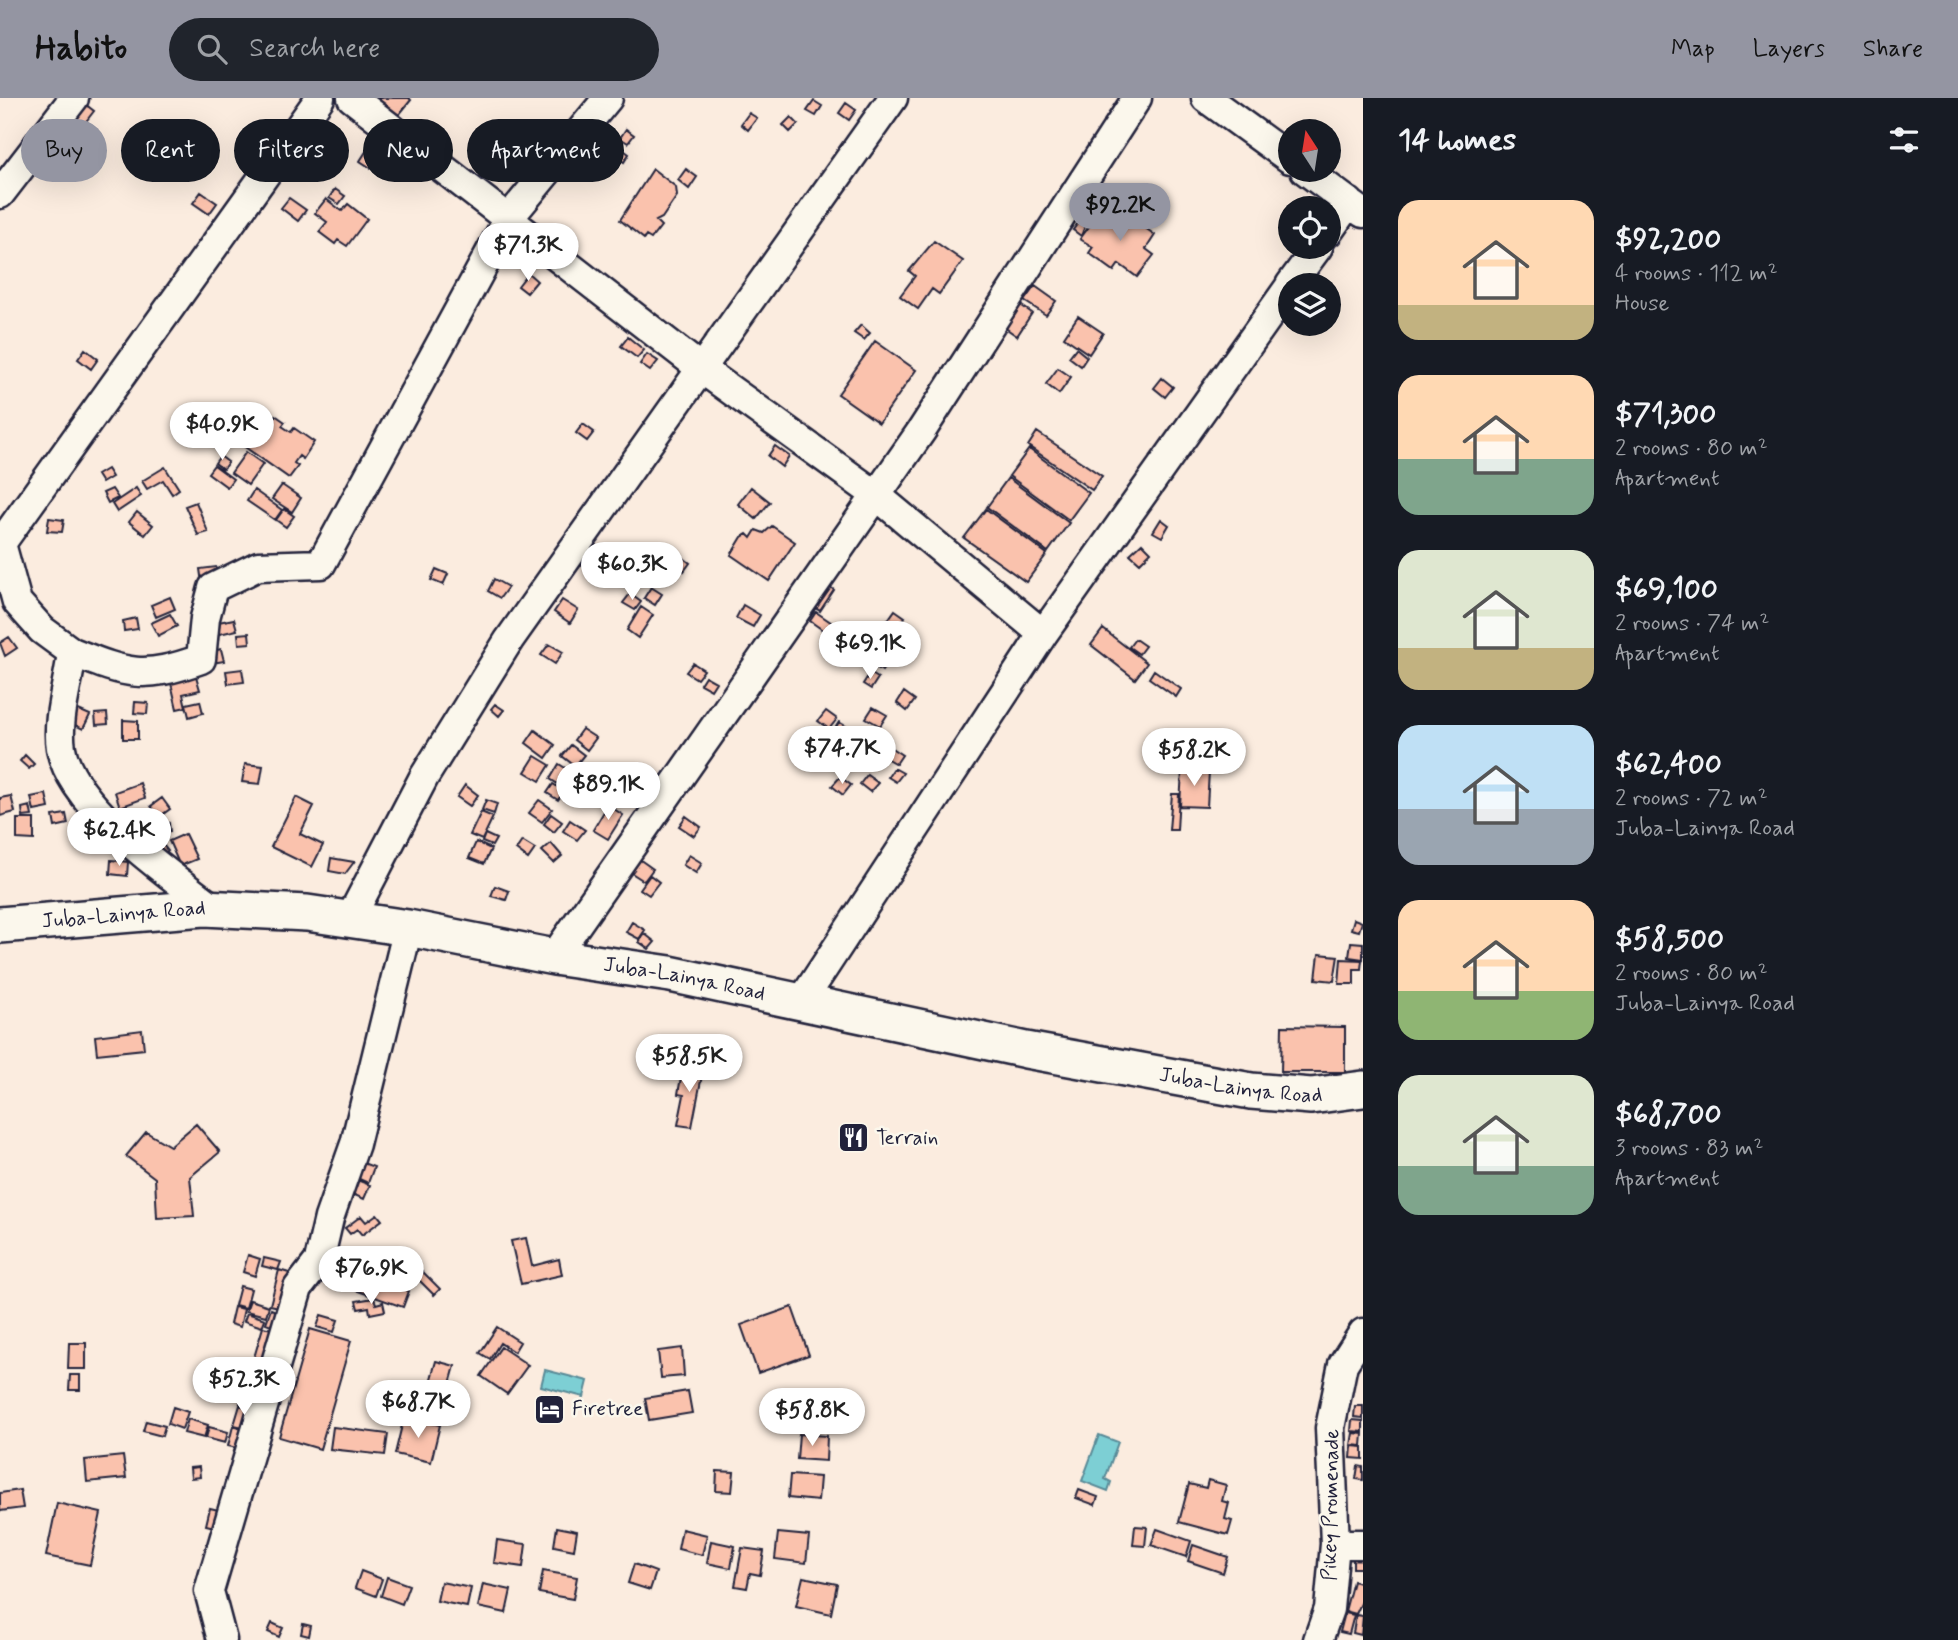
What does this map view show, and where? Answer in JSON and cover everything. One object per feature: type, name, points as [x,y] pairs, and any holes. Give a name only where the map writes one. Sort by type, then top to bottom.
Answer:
[{"type":"main road","name":"Juba-Lainya Road","points":[[0,925],[214,908],[258,909],[350,919],[554,957],[670,974],[1026,1051],[1251,1091],[1311,1096],[1363,1088]]},
{"type":"street","points":[[0,194],[74,98]]},
{"type":"street","points":[[320,98],[1,541],[17,602],[42,630],[72,652],[125,672],[166,671],[201,659],[205,618],[213,588],[258,566],[321,564],[509,218],[608,98]]},
{"type":"street","points":[[352,98],[704,370],[876,495],[1043,634]]},
{"type":"street","points":[[350,919],[424,777],[509,640],[704,370],[892,98]]},
{"type":"street","points":[[554,957],[876,495],[1137,98]]},
{"type":"street","points":[[1206,98],[1278,150]]},
{"type":"street","points":[[1321,182],[1356,207],[1341,220]]},
{"type":"street","points":[[800,1004],[1043,634],[1278,303]]},
{"type":"street","points":[[72,652],[62,720],[61,749],[78,786],[126,840],[214,908]]},
{"type":"street","points":[[222,1640],[209,1591],[298,1288],[318,1261],[355,1144],[408,928]]},
{"type":"street","name":"Pikey Promenade","points":[[1318,1640],[1328,1609],[1335,1544],[1330,1428],[1343,1364],[1363,1334]]},
{"type":"street","points":[[1335,1544],[1363,1544]]},
{"type":"water","points":[[545,1370],[588,1381],[584,1397],[541,1386]]},
{"type":"water","points":[[1099,1435],[1118,1442],[1105,1479],[1111,1482],[1108,1491],[1082,1481]]},
{"type":"building","points":[[375,98],[409,98],[411,100],[398,116]]},
{"type":"building","points":[[814,101],[822,106],[816,116],[807,111]]},
{"type":"building","points":[[846,103],[856,110],[849,120],[839,113]]},
{"type":"building","points":[[85,104],[94,111],[88,119],[75,118]]},
{"type":"building","points":[[749,113],[757,118],[748,130],[741,124]]},
{"type":"building","points":[[791,117],[798,124],[790,132],[783,125]]},
{"type":"building","points":[[626,129],[634,135],[628,143],[624,140]]},
{"type":"building","points":[[653,169],[676,187],[677,196],[662,218],[656,221],[661,226],[651,239],[646,236],[644,239],[620,220]]},
{"type":"building","points":[[686,169],[697,177],[689,189],[678,180]]},
{"type":"building","points":[[335,189],[345,196],[339,204],[329,198]]},
{"type":"building","points":[[201,192],[217,203],[209,214],[193,203]]},
{"type":"building","points":[[289,198],[306,210],[298,221],[281,208]]},
{"type":"building","points":[[326,199],[342,211],[348,204],[367,219],[347,246],[338,240],[335,244],[319,232],[327,222],[315,213]]},
{"type":"building","points":[[1089,208],[1095,213],[1088,219],[1081,236],[1073,230]]},
{"type":"building","points":[[1120,210],[1155,235],[1146,249],[1154,255],[1137,277],[1119,264],[1114,271],[1089,253],[1093,247],[1080,239],[1099,213],[1112,222]]},
{"type":"building","points":[[934,241],[963,261],[939,294],[932,289],[918,309],[900,296],[915,276],[909,271]]},
{"type":"building","points":[[528,273],[537,281],[527,293],[518,286]]},
{"type":"building","points":[[1035,286],[1056,301],[1046,315],[1024,301]]},
{"type":"building","points":[[1019,304],[1032,313],[1017,336],[1004,327]]},
{"type":"building","points":[[1078,316],[1103,333],[1089,354],[1064,337]]},
{"type":"building","points":[[861,325],[870,333],[864,340],[854,333]]},
{"type":"building","points":[[628,337],[644,350],[637,358],[621,346]]},
{"type":"building","points":[[875,341],[916,370],[879,423],[838,394]]},
{"type":"building","points":[[1076,348],[1087,357],[1081,366],[1069,357]]},
{"type":"building","points":[[85,349],[98,359],[91,369],[78,359]]},
{"type":"building","points":[[647,354],[658,361],[650,371],[640,364]]},
{"type":"building","points":[[1058,368],[1071,377],[1059,394],[1046,384]]},
{"type":"building","points":[[1162,378],[1173,387],[1165,397],[1154,388]]},
{"type":"building","points":[[265,413],[273,419],[275,415],[285,422],[282,426],[291,432],[294,428],[314,442],[303,459],[299,456],[294,463],[298,466],[289,478],[242,445]]},
{"type":"building","points":[[583,424],[594,432],[587,441],[576,433]]},
{"type":"building","points":[[1037,432],[1102,476],[1092,490],[1028,446]]},
{"type":"building","points":[[775,446],[789,456],[782,467],[768,456]]},
{"type":"building","points":[[1029,449],[1089,493],[1069,520],[1009,476]]},
{"type":"building","points":[[246,452],[263,464],[248,485],[231,473]]},
{"type":"building","points":[[220,456],[228,462],[223,469],[215,463]]},
{"type":"building","points":[[214,465],[233,479],[227,487],[208,473]]},
{"type":"building","points":[[165,467],[179,489],[172,494],[163,480],[147,489],[142,481]]},
{"type":"building","points":[[107,469],[112,477],[102,483],[97,475]]},
{"type":"building","points":[[1008,478],[1069,523],[1048,552],[987,507]]},
{"type":"building","points":[[282,485],[301,498],[292,512],[272,499]]},
{"type":"building","points":[[751,487],[770,502],[756,519],[738,504]]},
{"type":"building","points":[[136,488],[141,496],[117,512],[112,504]]},
{"type":"building","points":[[112,489],[118,498],[108,503],[103,493]]},
{"type":"building","points":[[254,490],[282,510],[275,520],[247,501]]},
{"type":"building","points":[[196,502],[208,532],[198,535],[185,506]]},
{"type":"building","points":[[284,509],[294,516],[286,527],[276,520]]},
{"type":"building","points":[[986,509],[1047,554],[1026,582],[964,538]]},
{"type":"building","points":[[137,512],[153,525],[145,535],[129,522]]},
{"type":"building","points":[[49,518],[64,520],[62,532],[47,531]]},
{"type":"building","points":[[1161,519],[1169,525],[1162,537],[1153,532]]},
{"type":"building","points":[[772,526],[795,542],[769,581],[731,555],[742,537],[747,534],[751,538],[756,530],[764,533]]},
{"type":"building","points":[[1142,543],[1151,552],[1140,563],[1130,554]]},
{"type":"building","points":[[673,550],[690,563],[684,571],[667,559]]},
{"type":"building","points":[[216,567],[217,576],[202,583],[200,569]]},
{"type":"building","points":[[436,569],[448,574],[443,585],[431,580]]},
{"type":"building","points":[[494,579],[508,587],[500,598],[488,591]]},
{"type":"building","points":[[825,583],[834,590],[820,611],[810,604]]},
{"type":"building","points":[[651,587],[662,594],[655,605],[644,598]]},
{"type":"building","points":[[630,594],[641,602],[635,610],[623,603]]},
{"type":"building","points":[[170,597],[175,609],[156,617],[151,605]]},
{"type":"building","points":[[562,600],[578,610],[570,623],[554,612]]},
{"type":"building","points":[[743,605],[760,615],[753,627],[736,618]]},
{"type":"building","points":[[641,607],[653,615],[638,638],[627,630]]},
{"type":"building","points":[[895,610],[905,617],[894,634],[883,627]]},
{"type":"building","points":[[816,612],[841,629],[834,638],[810,621]]},
{"type":"building","points":[[170,614],[177,626],[158,636],[151,623]]},
{"type":"building","points":[[136,618],[138,629],[124,631],[123,621]]},
{"type":"building","points":[[234,619],[237,630],[215,635],[213,623]]},
{"type":"building","points":[[1103,629],[1147,663],[1135,679],[1091,645]]},
{"type":"building","points":[[249,633],[250,643],[239,644],[238,634]]},
{"type":"building","points":[[9,637],[17,648],[5,656],[0,643]]},
{"type":"building","points":[[859,637],[880,651],[872,663],[850,649]]},
{"type":"building","points":[[1135,639],[1145,646],[1139,654],[1129,647]]},
{"type":"building","points":[[549,644],[563,652],[555,664],[541,655]]},
{"type":"building","points":[[221,649],[224,661],[212,663],[210,652]]},
{"type":"building","points":[[882,653],[890,659],[882,671],[874,666]]},
{"type":"building","points":[[693,663],[704,670],[697,679],[686,672]]},
{"type":"building","points":[[242,669],[244,682],[228,684],[226,671]]},
{"type":"building","points":[[1154,670],[1181,689],[1176,697],[1149,678]]},
{"type":"building","points":[[870,673],[878,678],[871,689],[863,684]]},
{"type":"building","points":[[196,676],[200,690],[183,694],[186,707],[177,709],[171,683]]},
{"type":"building","points":[[705,676],[716,682],[711,690],[700,684]]},
{"type":"building","points":[[904,692],[915,700],[907,711],[897,703]]},
{"type":"building","points":[[200,701],[203,713],[189,717],[186,704]]},
{"type":"building","points":[[135,702],[148,703],[147,714],[134,713]]},
{"type":"building","points":[[495,704],[504,710],[499,716],[491,709]]},
{"type":"building","points":[[873,707],[887,715],[880,726],[866,718]]},
{"type":"building","points":[[76,709],[90,715],[83,729],[69,722]]},
{"type":"building","points":[[826,711],[837,719],[829,729],[818,721]]},
{"type":"building","points":[[107,713],[108,724],[96,725],[95,714]]},
{"type":"building","points":[[123,720],[138,721],[138,739],[123,739]]},
{"type":"building","points":[[839,722],[852,730],[845,739],[833,732]]},
{"type":"building","points":[[582,729],[596,738],[587,750],[574,740]]},
{"type":"building","points":[[535,730],[555,745],[546,758],[526,743]]},
{"type":"building","points":[[571,745],[584,755],[575,766],[562,756]]},
{"type":"building","points":[[890,747],[902,755],[896,764],[884,757]]},
{"type":"building","points":[[25,755],[34,764],[29,769],[20,761]]},
{"type":"building","points":[[535,756],[550,765],[540,781],[525,772]]},
{"type":"building","points":[[245,764],[263,766],[260,784],[242,782]]},
{"type":"building","points":[[559,764],[570,771],[561,786],[550,779]]},
{"type":"building","points":[[894,768],[903,773],[896,782],[888,777]]},
{"type":"building","points":[[1182,770],[1209,771],[1207,807],[1180,806]]},
{"type":"building","points":[[867,775],[878,783],[870,792],[860,784]]},
{"type":"building","points":[[840,777],[851,785],[843,795],[832,786]]},
{"type":"building","points":[[140,783],[145,798],[120,807],[115,792]]},
{"type":"building","points":[[553,784],[564,791],[558,800],[547,793]]},
{"type":"building","points":[[465,785],[478,795],[470,806],[457,797]]},
{"type":"building","points":[[46,794],[49,808],[34,811],[31,797]]},
{"type":"building","points":[[1172,794],[1179,794],[1177,830],[1169,830]]},
{"type":"building","points":[[11,796],[15,812],[0,816],[0,798]]},
{"type":"building","points":[[296,797],[314,806],[300,834],[323,845],[312,867],[271,847]]},
{"type":"building","points":[[162,798],[170,809],[159,817],[151,806]]},
{"type":"building","points":[[486,800],[497,804],[494,814],[482,810]]},
{"type":"building","points":[[539,800],[552,809],[542,822],[529,813]]},
{"type":"building","points":[[608,805],[623,815],[608,839],[593,830]]},
{"type":"building","points":[[30,806],[32,816],[23,817],[22,808]]},
{"type":"building","points":[[136,809],[145,828],[131,835],[122,816]]},
{"type":"building","points":[[481,812],[493,817],[482,840],[470,835]]},
{"type":"building","points":[[66,814],[68,824],[55,827],[53,816]]},
{"type":"building","points":[[551,814],[562,822],[554,832],[544,824]]},
{"type":"building","points":[[686,816],[701,827],[694,836],[679,826]]},
{"type":"building","points":[[17,819],[34,819],[34,840],[17,839]]},
{"type":"building","points":[[570,820],[585,830],[577,840],[563,831]]},
{"type":"building","points":[[169,823],[170,831],[157,832],[156,825]]},
{"type":"building","points":[[185,834],[197,859],[180,866],[169,841]]},
{"type":"building","points":[[485,834],[496,839],[492,846],[482,842]]},
{"type":"building","points":[[158,839],[168,851],[159,858],[149,847]]},
{"type":"building","points":[[522,841],[535,849],[528,859],[516,850]]},
{"type":"building","points":[[476,842],[491,849],[484,864],[469,858]]},
{"type":"building","points":[[551,843],[562,856],[554,863],[542,851]]},
{"type":"building","points":[[689,855],[702,863],[696,873],[683,865]]},
{"type":"building","points":[[331,858],[354,862],[345,874],[329,871]]},
{"type":"building","points":[[639,859],[653,869],[644,881],[630,872]]},
{"type":"building","points":[[111,860],[128,862],[127,876],[110,874]]},
{"type":"building","points":[[650,875],[659,882],[649,895],[640,889]]},
{"type":"building","points":[[495,886],[509,891],[506,900],[491,896]]},
{"type":"building","points":[[1354,919],[1362,922],[1359,931],[1351,929]]},
{"type":"building","points":[[632,922],[645,930],[639,939],[626,932]]},
{"type":"building","points":[[645,934],[655,942],[649,949],[639,942]]},
{"type":"building","points":[[1351,942],[1363,943],[1363,959],[1349,957]]},
{"type":"building","points":[[1319,954],[1338,956],[1334,981],[1316,979]]},
{"type":"building","points":[[1341,959],[1362,960],[1361,969],[1354,969],[1354,984],[1339,984]]},
{"type":"building","points":[[1282,1026],[1345,1027],[1345,1072],[1281,1072]]},
{"type":"building","points":[[142,1030],[144,1049],[97,1054],[95,1036]]},
{"type":"building","points":[[683,1066],[703,1070],[692,1127],[678,1125],[684,1095],[678,1094]]},
{"type":"building","points":[[196,1124],[220,1152],[190,1177],[194,1216],[157,1218],[155,1178],[126,1156],[146,1132],[170,1146]]},
{"type":"building","points":[[363,1163],[374,1167],[368,1183],[357,1178]]},
{"type":"building","points":[[357,1180],[370,1185],[364,1199],[352,1194]]},
{"type":"building","points":[[377,1214],[382,1220],[362,1235],[357,1229],[350,1234],[345,1228],[361,1216],[366,1222]]},
{"type":"building","points":[[526,1238],[532,1266],[559,1259],[562,1275],[521,1284],[511,1241]]},
{"type":"building","points":[[248,1255],[260,1259],[255,1276],[243,1272]]},
{"type":"building","points":[[264,1258],[281,1262],[278,1270],[262,1266]]},
{"type":"building","points":[[279,1270],[289,1273],[279,1307],[270,1305]]},
{"type":"building","points":[[421,1270],[440,1289],[434,1295],[415,1276]]},
{"type":"building","points":[[357,1273],[409,1291],[403,1307],[352,1289]]},
{"type":"building","points":[[240,1286],[251,1289],[246,1308],[235,1305]]},
{"type":"building","points":[[374,1298],[376,1304],[383,1302],[385,1311],[370,1314],[369,1307],[358,1309],[356,1301]]},
{"type":"building","points":[[250,1300],[269,1306],[266,1316],[246,1311]]},
{"type":"building","points":[[234,1307],[244,1309],[240,1327],[230,1324]]},
{"type":"building","points":[[792,1307],[809,1355],[758,1373],[741,1325]]},
{"type":"building","points":[[271,1309],[281,1313],[276,1327],[266,1323]]},
{"type":"building","points":[[247,1313],[265,1319],[262,1327],[244,1321]]},
{"type":"building","points":[[321,1315],[338,1320],[334,1332],[317,1327]]},
{"type":"building","points":[[263,1327],[272,1329],[262,1364],[253,1361]]},
{"type":"building","points":[[497,1327],[520,1342],[514,1352],[500,1343],[490,1359],[480,1353]]},
{"type":"building","points":[[310,1329],[351,1341],[320,1449],[279,1437]]},
{"type":"building","points":[[69,1343],[86,1343],[86,1369],[68,1369]]},
{"type":"building","points":[[501,1347],[528,1365],[507,1394],[481,1376]]},
{"type":"building","points":[[682,1348],[684,1376],[661,1378],[658,1351]]},
{"type":"building","points":[[436,1361],[455,1366],[439,1423],[420,1418]]},
{"type":"building","points":[[251,1363],[264,1366],[259,1386],[246,1382]]},
{"type":"building","points":[[70,1375],[80,1375],[80,1390],[69,1390]]},
{"type":"building","points":[[246,1384],[259,1388],[254,1407],[240,1403]]},
{"type":"building","points":[[688,1391],[692,1413],[649,1420],[645,1398]]},
{"type":"building","points":[[240,1405],[253,1409],[248,1428],[234,1425]]},
{"type":"building","points":[[1355,1406],[1363,1406],[1363,1418],[1354,1417]]},
{"type":"building","points":[[173,1407],[188,1412],[182,1429],[168,1424]]},
{"type":"building","points":[[404,1417],[440,1425],[431,1462],[395,1454]]},
{"type":"building","points":[[188,1419],[208,1425],[204,1438],[184,1433]]},
{"type":"building","points":[[1352,1420],[1363,1421],[1363,1432],[1351,1431]]},
{"type":"building","points":[[146,1421],[165,1426],[162,1436],[143,1431]]},
{"type":"building","points":[[233,1426],[246,1430],[241,1449],[228,1446]]},
{"type":"building","points":[[209,1427],[228,1432],[225,1443],[206,1438]]},
{"type":"building","points":[[333,1427],[388,1434],[385,1455],[330,1449]]},
{"type":"building","points":[[1353,1433],[1363,1434],[1362,1446],[1351,1445]]},
{"type":"building","points":[[799,1434],[827,1436],[826,1461],[797,1459]]},
{"type":"building","points":[[1352,1446],[1363,1447],[1363,1459],[1351,1458]]},
{"type":"building","points":[[123,1456],[126,1478],[87,1482],[85,1460]]},
{"type":"building","points":[[1358,1466],[1363,1467],[1363,1480],[1356,1479]]},
{"type":"building","points":[[199,1467],[200,1477],[191,1478],[190,1468]]},
{"type":"building","points":[[717,1471],[734,1472],[732,1492],[716,1491]]},
{"type":"building","points":[[790,1475],[820,1477],[818,1501],[788,1498]]},
{"type":"building","points":[[1208,1480],[1226,1485],[1222,1501],[1229,1503],[1225,1519],[1232,1521],[1228,1535],[1179,1522],[1189,1484],[1206,1488]]},
{"type":"building","points":[[20,1490],[23,1508],[0,1511],[0,1493]]},
{"type":"building","points":[[1079,1490],[1098,1497],[1095,1505],[1076,1498]]},
{"type":"building","points":[[57,1503],[101,1513],[90,1565],[46,1556]]},
{"type":"building","points":[[210,1508],[223,1511],[219,1528],[206,1525]]},
{"type":"building","points":[[1135,1526],[1147,1527],[1145,1546],[1133,1545]]},
{"type":"building","points":[[557,1527],[577,1531],[574,1550],[554,1546]]},
{"type":"building","points":[[682,1529],[707,1535],[702,1555],[678,1549]]},
{"type":"building","points":[[1157,1529],[1191,1541],[1186,1557],[1151,1545]]},
{"type":"building","points":[[778,1533],[809,1536],[806,1563],[775,1559]]},
{"type":"building","points":[[497,1540],[526,1544],[523,1567],[494,1563]]},
{"type":"building","points":[[711,1541],[735,1546],[731,1568],[707,1563]]},
{"type":"building","points":[[1193,1545],[1228,1557],[1223,1573],[1188,1561]]},
{"type":"building","points":[[742,1548],[764,1551],[760,1575],[750,1573],[747,1588],[735,1586]]},
{"type":"building","points":[[1353,1555],[1363,1555],[1363,1568],[1353,1568]]},
{"type":"building","points":[[634,1564],[656,1572],[650,1590],[628,1583]]},
{"type":"building","points":[[361,1571],[382,1579],[376,1596],[355,1588]]},
{"type":"building","points":[[543,1571],[577,1577],[573,1599],[539,1593]]},
{"type":"building","points":[[387,1577],[409,1585],[402,1604],[381,1596]]},
{"type":"building","points":[[803,1577],[837,1584],[831,1614],[796,1606]]},
{"type":"building","points":[[1353,1581],[1363,1584],[1363,1599],[1356,1614],[1345,1611]]},
{"type":"building","points":[[441,1582],[471,1588],[467,1607],[437,1601]]},
{"type":"building","points":[[483,1584],[511,1590],[506,1613],[478,1607]]},
{"type":"building","points":[[1345,1613],[1354,1615],[1349,1634],[1340,1632]]},
{"type":"building","points":[[1356,1615],[1363,1616],[1361,1635],[1353,1633]]},
{"type":"building","points":[[272,1623],[283,1628],[279,1637],[268,1632]]},
{"type":"building","points":[[303,1624],[311,1626],[309,1636],[301,1634]]},
{"type":"place","name":"Terrain","points":[[853,1138]]},
{"type":"place","name":"Firetree","points":[[549,1409]]}]
